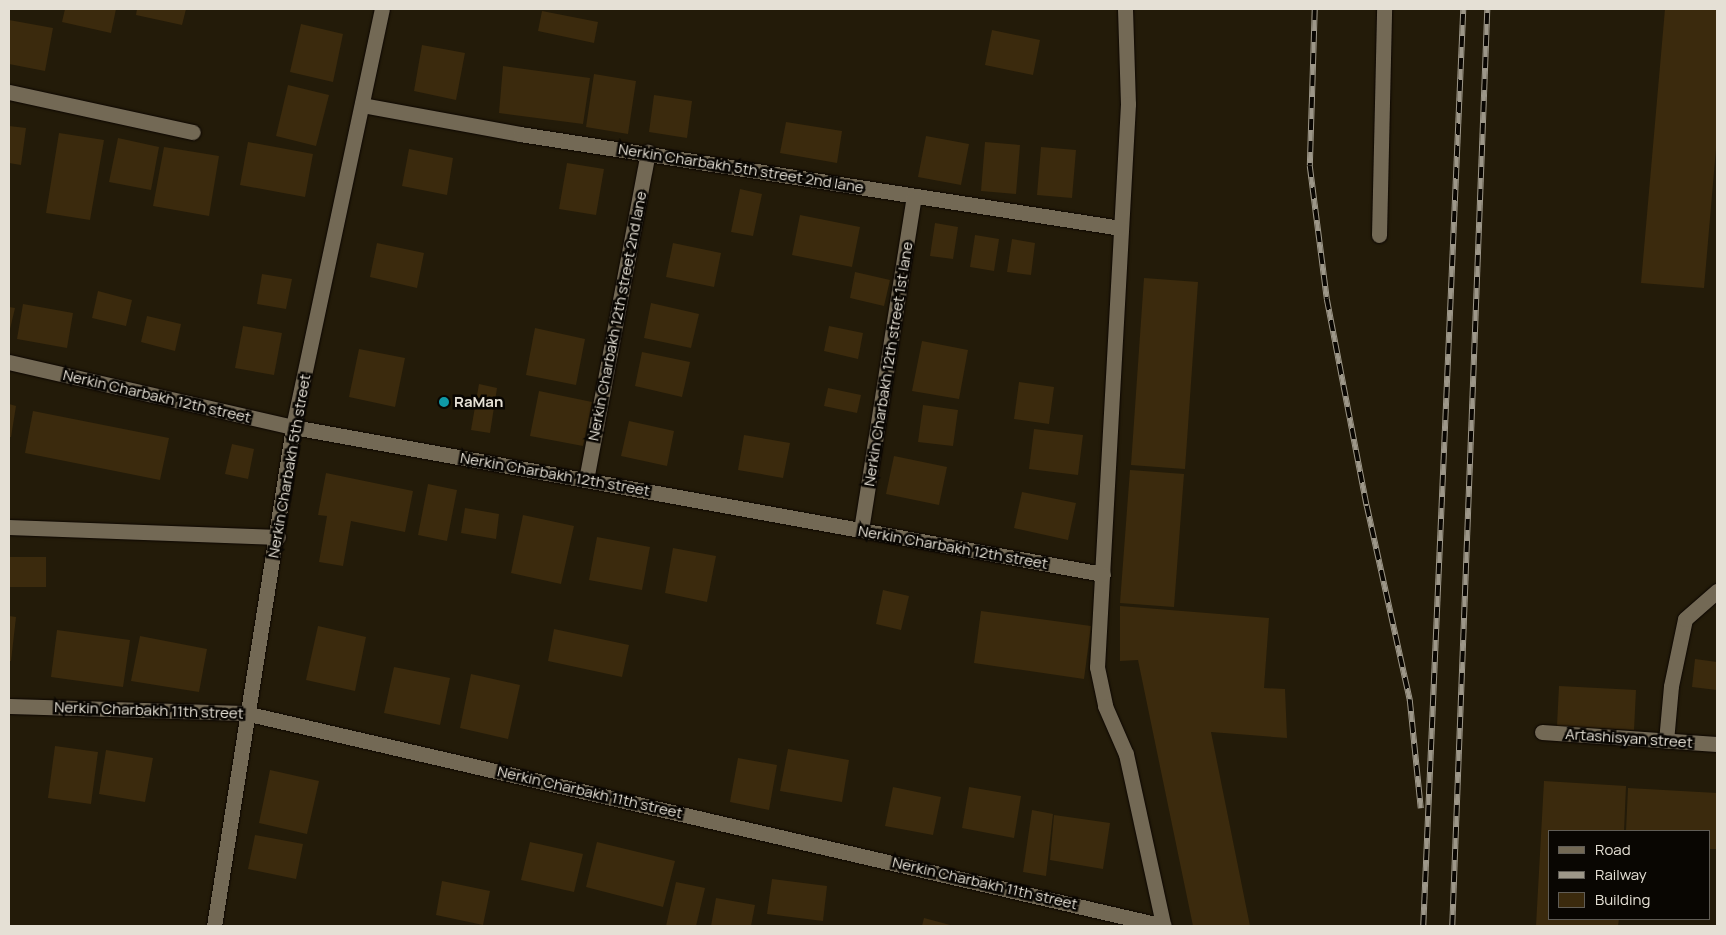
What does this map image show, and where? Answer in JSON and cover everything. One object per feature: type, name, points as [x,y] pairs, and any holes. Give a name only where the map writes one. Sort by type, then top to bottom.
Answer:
[{"type":"street","name":"Nerkin Charbakh 5th street","points":[[214,926],[245,713],[278,537],[293,427],[382,9]]},
{"type":"street","points":[[1125,9],[1128,104],[1097,667],[1105,706],[1126,754],[1163,925]]},
{"type":"street","points":[[1379,235],[1384,9]]},
{"type":"street","points":[[9,92],[193,132]]},
{"type":"street","name":"Nerkin Charbakh 5th street 2nd lane","points":[[362,105],[520,134],[648,152],[914,197],[1121,228]]},
{"type":"street","name":"Nerkin Charbakh 12th street 2nd lane","points":[[586,480],[648,152]]},
{"type":"street","name":"Nerkin Charbakh 12th street 1st lane","points":[[861,530],[914,197]]},
{"type":"street","name":"Nerkin Charbakh 12th street","points":[[9,362],[293,427],[1103,574]]},
{"type":"street","points":[[9,527],[278,537]]},
{"type":"street","points":[[1666,741],[1671,686],[1685,618],[1717,591]]},
{"type":"street","name":"Nerkin Charbakh 11th street","points":[[9,706],[245,713],[1163,925]]},
{"type":"street","name":"Artashisyan street","points":[[1542,732],[1717,744]]},
{"type":"building","points":[[65,9],[116,9],[111,33],[62,22]]},
{"type":"building","points":[[137,9],[186,9],[182,25],[136,15]]},
{"type":"building","points":[[1665,9],[1717,9],[1717,137],[1704,288],[1641,283]]},
{"type":"building","points":[[542,11],[598,22],[594,43],[538,31]]},
{"type":"building","points":[[9,20],[53,28],[45,71],[9,64]]},
{"type":"building","points":[[301,24],[343,34],[333,82],[290,72]]},
{"type":"building","points":[[992,30],[1040,40],[1033,75],[985,65]]},
{"type":"building","points":[[422,45],[465,53],[456,100],[414,91]]},
{"type":"building","points":[[503,66],[590,78],[583,124],[499,113]]},
{"type":"building","points":[[594,74],[636,81],[628,134],[586,127]]},
{"type":"building","points":[[288,85],[329,95],[316,146],[276,136]]},
{"type":"building","points":[[654,95],[692,101],[687,138],[649,132]]},
{"type":"building","points":[[786,122],[842,131],[837,163],[780,153]]},
{"type":"building","points":[[9,126],[26,128],[21,165],[9,163]]},
{"type":"building","points":[[59,133],[104,140],[90,220],[46,213]]},
{"type":"building","points":[[926,136],[969,144],[961,185],[918,177]]},
{"type":"building","points":[[118,138],[159,147],[151,190],[109,182]]},
{"type":"building","points":[[248,142],[313,154],[305,197],[240,185]]},
{"type":"building","points":[[985,142],[1020,145],[1016,194],[981,191]]},
{"type":"building","points":[[164,147],[219,156],[209,216],[153,206]]},
{"type":"building","points":[[1041,147],[1076,150],[1072,198],[1037,195]]},
{"type":"building","points":[[409,149],[453,158],[447,195],[402,186]]},
{"type":"building","points":[[567,163],[604,169],[596,215],[559,209]]},
{"type":"building","points":[[740,189],[762,194],[753,236],[731,232]]},
{"type":"building","points":[[800,215],[860,227],[852,267],[792,255]]},
{"type":"building","points":[[935,223],[958,227],[953,259],[930,256]]},
{"type":"building","points":[[975,235],[999,239],[994,271],[970,267]]},
{"type":"building","points":[[1012,239],[1035,243],[1031,275],[1007,272]]},
{"type":"building","points":[[377,243],[424,253],[417,288],[370,277]]},
{"type":"building","points":[[673,243],[721,253],[714,287],[666,277]]},
{"type":"building","points":[[855,272],[890,280],[884,306],[850,298]]},
{"type":"building","points":[[262,274],[292,279],[286,309],[257,304]]},
{"type":"building","points":[[1144,278],[1198,282],[1185,469],[1131,465]]},
{"type":"building","points":[[98,291],[132,300],[126,326],[92,318]]},
{"type":"building","points":[[651,303],[699,314],[691,348],[644,338]]},
{"type":"building","points":[[23,304],[73,313],[67,348],[17,339]]},
{"type":"building","points":[[9,307],[15,308],[10,329],[9,329]]},
{"type":"building","points":[[147,316],[181,324],[175,351],[141,342]]},
{"type":"building","points":[[243,326],[282,333],[274,375],[235,368]]},
{"type":"building","points":[[829,326],[863,333],[858,359],[824,351]]},
{"type":"building","points":[[535,328],[585,339],[576,385],[526,375]]},
{"type":"building","points":[[922,341],[968,350],[959,399],[912,391]]},
{"type":"building","points":[[359,349],[405,358],[395,407],[349,397]]},
{"type":"building","points":[[642,352],[690,362],[682,397],[635,386]]},
{"type":"building","points":[[1019,382],[1054,387],[1049,424],[1014,419]]},
{"type":"building","points":[[479,384],[497,388],[490,433],[471,430]]},
{"type":"building","points":[[828,388],[861,395],[857,413],[824,406]]},
{"type":"building","points":[[539,391],[592,402],[583,446],[530,436]]},
{"type":"building","points":[[9,404],[16,406],[11,437],[9,437]]},
{"type":"building","points":[[923,405],[958,410],[953,446],[918,442]]},
{"type":"building","points":[[33,411],[169,438],[160,480],[25,453]]},
{"type":"building","points":[[629,421],[674,431],[667,466],[621,456]]},
{"type":"building","points":[[1034,429],[1083,435],[1078,475],[1029,469]]},
{"type":"building","points":[[744,435],[790,443],[783,478],[738,470]]},
{"type":"building","points":[[232,444],[254,449],[248,479],[225,474]]},
{"type":"building","points":[[894,456],[947,467],[939,505],[886,494]]},
{"type":"building","points":[[1130,470],[1184,474],[1174,607],[1120,603]]},
{"type":"building","points":[[326,473],[413,491],[405,532],[351,521],[343,566],[319,562],[327,516],[318,515]]},
{"type":"building","points":[[428,484],[457,490],[447,541],[418,535]]},
{"type":"building","points":[[1022,492],[1076,503],[1068,540],[1014,528]]},
{"type":"building","points":[[465,508],[499,514],[496,539],[461,533]]},
{"type":"building","points":[[523,515],[574,526],[561,584],[511,573]]},
{"type":"building","points":[[597,537],[650,547],[642,590],[589,580]]},
{"type":"building","points":[[673,548],[716,556],[707,602],[665,593]]},
{"type":"building","points":[[9,557],[46,557],[46,587],[9,587]]},
{"type":"building","points":[[883,590],[909,596],[901,630],[876,624]]},
{"type":"building","points":[[1120,606],[1269,618],[1264,688],[1285,689],[1287,738],[1211,732],[1250,926],[1193,926],[1138,660],[1120,661]]},
{"type":"building","points":[[981,611],[1091,626],[1084,679],[974,663]]},
{"type":"building","points":[[9,616],[16,617],[11,661],[9,661]]},
{"type":"building","points":[[318,626],[366,637],[355,691],[306,680]]},
{"type":"building","points":[[554,629],[629,645],[622,677],[548,661]]},
{"type":"building","points":[[57,630],[130,640],[123,687],[51,677]]},
{"type":"building","points":[[140,636],[207,649],[199,692],[131,681]]},
{"type":"building","points":[[1695,659],[1717,662],[1717,690],[1692,687]]},
{"type":"building","points":[[394,667],[450,678],[440,725],[384,713]]},
{"type":"building","points":[[471,674],[520,685],[508,739],[460,728]]},
{"type":"building","points":[[1559,686],[1636,690],[1634,730],[1557,726]]},
{"type":"building","points":[[55,746],[98,752],[91,804],[48,798]]},
{"type":"building","points":[[788,749],[849,760],[842,802],[780,791]]},
{"type":"building","points":[[106,750],[153,758],[145,802],[99,794]]},
{"type":"building","points":[[738,758],[777,765],[769,810],[730,802]]},
{"type":"building","points":[[270,770],[319,781],[307,834],[259,823]]},
{"type":"building","points":[[1544,781],[1626,786],[1624,830],[1548,830],[1548,920],[1619,920],[1618,926],[1536,926]]},
{"type":"building","points":[[893,787],[941,797],[933,835],[885,826]]},
{"type":"building","points":[[969,787],[1021,796],[1014,838],[962,828]]},
{"type":"building","points":[[1628,788],[1717,793],[1717,849],[1711,849],[1711,830],[1626,830]]},
{"type":"building","points":[[1032,810],[1053,814],[1046,876],[1023,872]]},
{"type":"building","points":[[1054,815],[1110,823],[1103,869],[1050,860]]},
{"type":"building","points":[[255,835],[303,844],[296,879],[248,869]]},
{"type":"building","points":[[530,842],[583,854],[574,892],[521,880]]},
{"type":"building","points":[[597,842],[675,861],[663,907],[586,887]]},
{"type":"building","points":[[772,879],[827,886],[823,921],[767,914]]},
{"type":"building","points":[[442,881],[490,891],[483,925],[436,915]]},
{"type":"building","points":[[676,882],[705,888],[696,926],[666,926]]},
{"type":"building","points":[[716,898],[755,905],[751,926],[711,926]]},
{"type":"building","points":[[924,918],[954,926],[922,926]]},
{"type":"railway","points":[[1315,9],[1310,166],[1327,299],[1367,506],[1410,700],[1421,808]]},
{"type":"railway","points":[[1423,926],[1463,9]]},
{"type":"railway","points":[[1452,926],[1487,9]]},
{"type":"place","name":"RaMan","points":[[444,402]]}]
